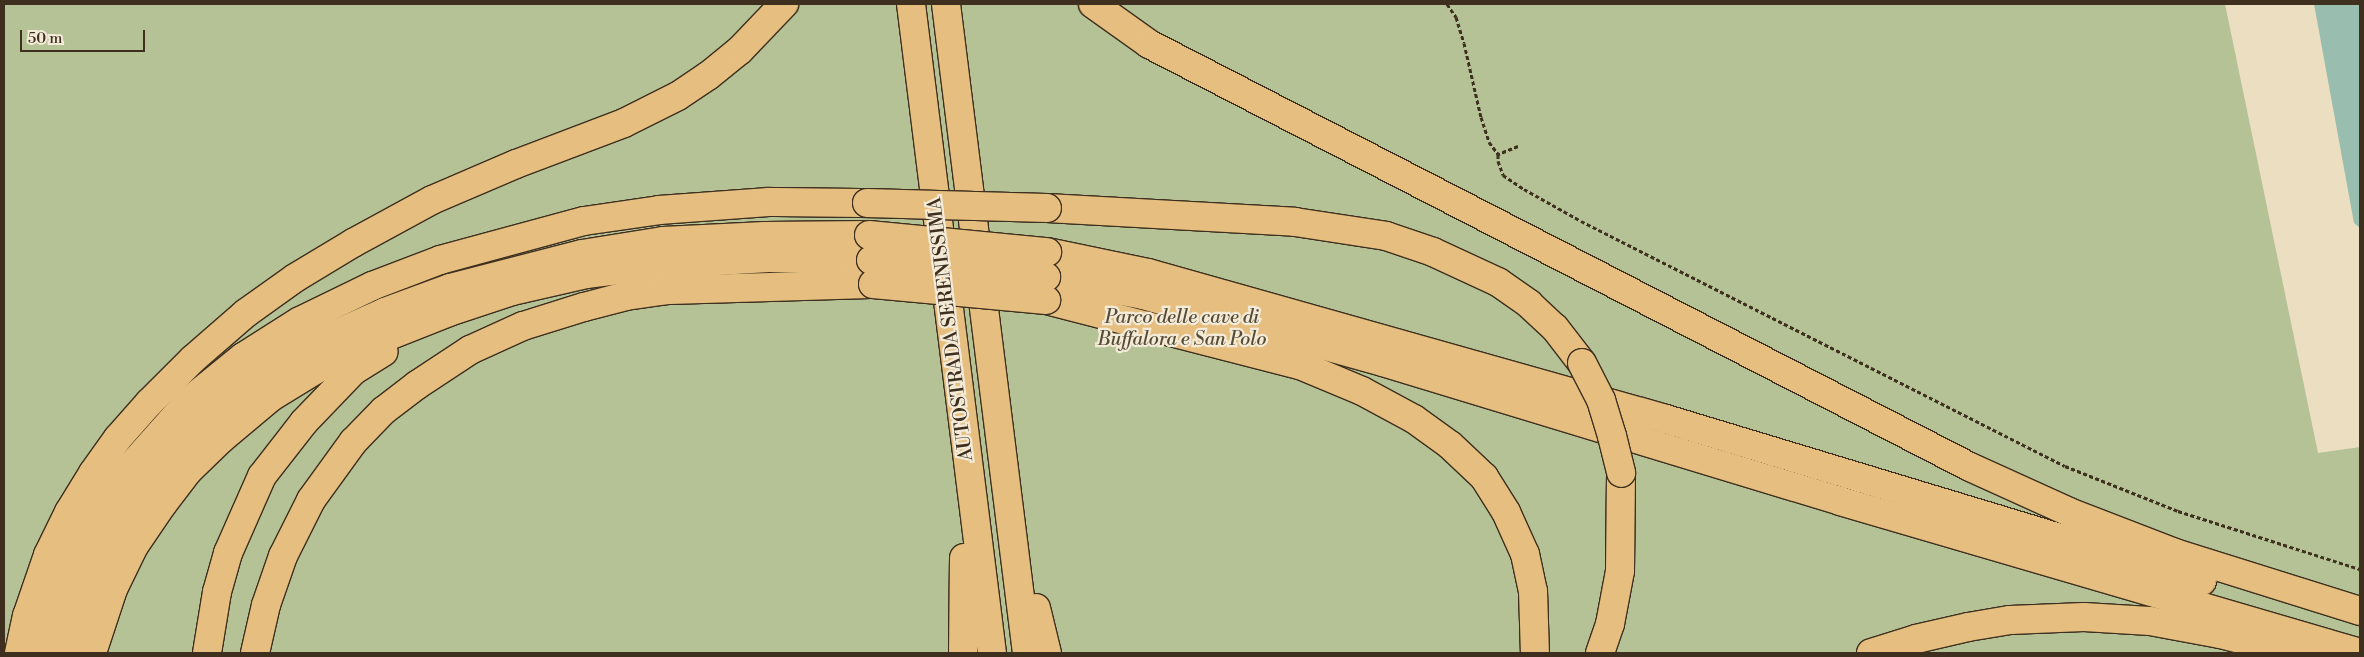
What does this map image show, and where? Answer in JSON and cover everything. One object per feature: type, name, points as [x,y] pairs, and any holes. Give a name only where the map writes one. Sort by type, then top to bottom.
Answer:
[{"type":"highway","points":[[19,653],[27,616],[48,555],[69,512],[93,473],[118,438],[149,403],[193,359],[246,313],[295,278],[432,200],[516,164],[624,123],[678,96],[708,76],[740,50],[784,4]]},
{"type":"highway","name":"AUTOSTRADA SERENISSIMA","points":[[910,4],[992,653]]},
{"type":"highway","name":"AUTOSTRADA SERENISSIMA","points":[[946,4],[1009,521],[1027,653]]},
{"type":"highway","points":[[1093,4],[1149,44],[1970,467],[2069,512],[2175,553],[2360,611]]},
{"type":"highway","points":[[44,653],[56,605],[71,567],[94,520],[124,474],[190,400],[243,357],[300,321],[372,286],[440,260],[584,221],[659,210],[769,202],[867,202],[1047,208],[1295,222],[1386,236],[1433,252],[1498,282],[1529,304],[1555,328],[1582,363],[1601,400],[1612,436],[1620,473],[1620,570],[1610,624],[1600,653]]},
{"type":"highway","points":[[70,653],[79,616],[94,578],[115,534],[144,491],[174,453],[210,417],[259,378],[311,345],[385,312],[450,288],[582,254],[662,241],[765,236],[871,260],[1046,276],[1148,273],[1666,419],[2125,559],[2360,626]]},
{"type":"highway","points":[[92,653],[113,589],[134,546],[188,471],[221,439],[271,397],[338,356],[449,312],[512,292],[586,274],[666,264],[769,258],[871,260],[1046,276],[1143,295],[1383,362],[1840,501],[2360,652]]},
{"type":"highway","points":[[255,653],[266,605],[283,556],[311,500],[353,442],[383,411],[417,385],[470,350],[524,326],[626,296],[871,260]]},
{"type":"highway","points":[[1046,276],[1300,365],[1362,391],[1414,419],[1450,444],[1484,477],[1506,512],[1525,554],[1533,591],[1535,653]]},
{"type":"highway","points":[[207,653],[217,592],[228,553],[262,476],[304,422],[353,371],[449,312]]},
{"type":"highway","points":[[963,653],[964,539],[970,487]]},
{"type":"highway","points":[[1009,521],[1031,588],[1047,653]]},
{"type":"highway","points":[[1871,653],[1916,639],[1985,624],[2010,620],[2084,617],[2150,621],[2220,634],[2295,653]]},
{"type":"path","points":[[1447,4],[1456,17],[1464,43],[1481,117],[1489,142],[1498,154],[1498,161],[1503,175],[1524,189],[1581,221],[2065,466],[2178,511],[2360,569]]},
{"type":"path","points":[[1498,154],[1518,146]]},
{"type":"green space","name":"Parco delle cave di Buffalora e San Polo","points":[[4,4],[2225,4],[2318,453],[2360,447],[2360,653],[4,653]]},
{"type":"shaded area","points":[[2314,4],[2360,4],[2360,228],[2354,223]]}]
